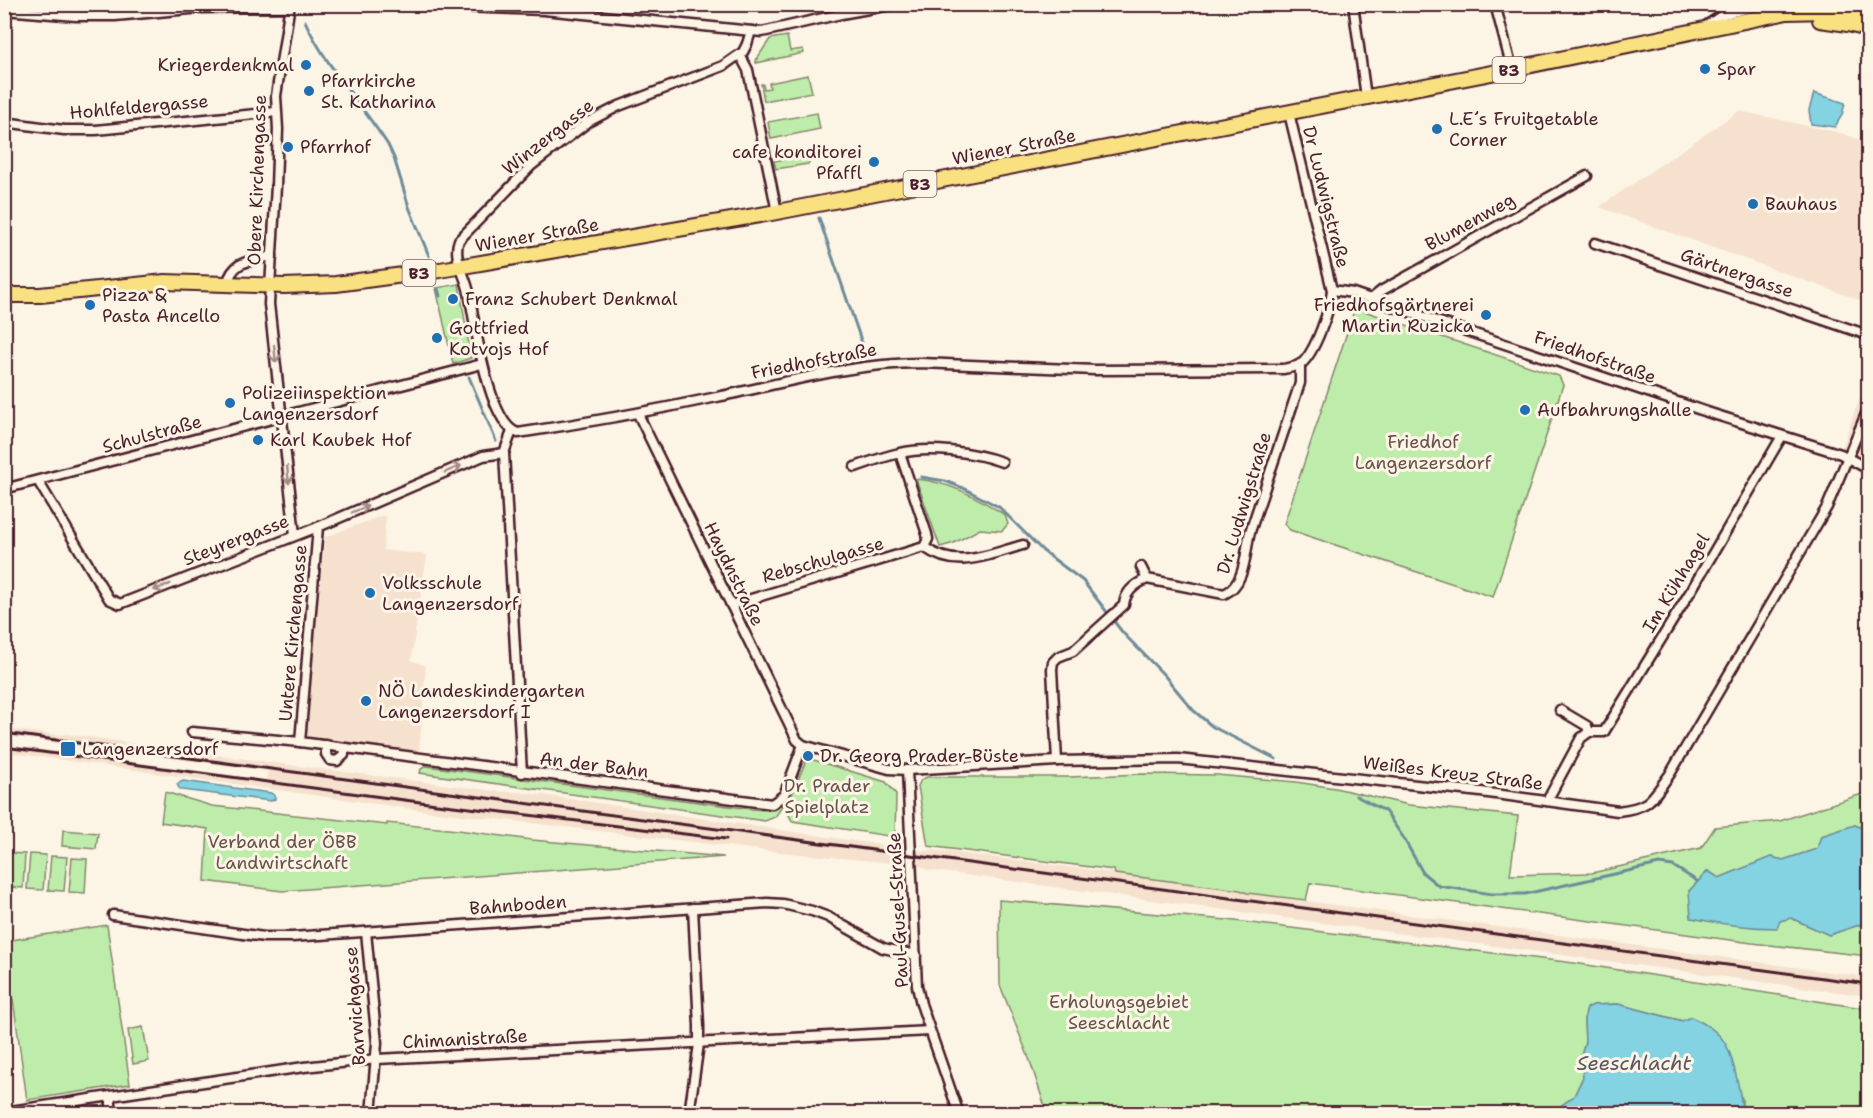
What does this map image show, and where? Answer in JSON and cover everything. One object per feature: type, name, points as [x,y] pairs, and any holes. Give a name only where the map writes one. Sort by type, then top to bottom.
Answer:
[{"type":"main road","name":"Wiener Straße","points":[[4,295],[40,295],[165,282],[269,286],[336,284],[461,267],[777,212],[1512,69],[1786,12],[1836,12],[1869,18]]},
{"type":"main road","name":"Wiener Straße","points":[[1698,31],[1805,20],[1833,21],[1869,29]]},
{"type":"street","points":[[374,4],[544,7],[751,31],[774,30],[896,4]]},
{"type":"street","points":[[1353,4],[1366,97]]},
{"type":"street","points":[[1495,4],[1512,69]]},
{"type":"street","name":"Wiener Straße","points":[[1698,31],[1724,14],[1765,4]]},
{"type":"street","points":[[4,10],[106,16],[201,8],[290,6]]},
{"type":"street","name":"Obere Kirchengasse","points":[[269,286],[276,186],[278,129],[276,96],[290,6]]},
{"type":"street","points":[[751,31],[740,55],[748,70],[777,212]]},
{"type":"street","name":"Winzergasse","points":[[461,267],[456,249],[464,232],[532,165],[588,122],[619,106],[716,69],[740,55]]},
{"type":"street","name":"Hohlfeldergasse","points":[[4,122],[64,130],[96,130],[276,111]]},
{"type":"street","name":"Dr Ludwigstraße","points":[[1289,113],[1332,290]]},
{"type":"street","name":"Blumenweg","points":[[1371,299],[1391,285],[1587,176]]},
{"type":"street","name":"Gärtnergasse","points":[[1595,243],[1869,335]]},
{"type":"street","points":[[226,284],[230,271],[238,265],[272,256]]},
{"type":"street","points":[[461,267],[469,292],[482,364],[502,418],[512,431],[504,453],[522,772]]},
{"type":"street","name":"Untere Kirchengasse","points":[[269,286],[269,304],[295,535]]},
{"type":"street","points":[[1300,364],[1312,348],[1329,305],[1332,290]]},
{"type":"street","name":"Friedhofstraße","points":[[1332,290],[1353,292],[1848,458],[1869,469]]},
{"type":"street","name":"Friedhofstraße","points":[[512,431],[518,433],[638,414],[791,381],[885,364],[921,363],[1126,371],[1283,369],[1300,364]]},
{"type":"street","name":"Schulstraße","points":[[4,489],[482,364]]},
{"type":"street","name":"Dr. Ludwigstraße","points":[[1147,579],[1224,594],[1236,586],[1248,550],[1250,532],[1300,382],[1300,364]]},
{"type":"street","name":"Weißes Kreuz Straße","points":[[803,745],[889,769],[907,770],[1057,761],[1178,759],[1372,779],[1618,811],[1637,809],[1651,801],[1670,774],[1827,507],[1869,409]]},
{"type":"street","name":"Haydnstraße","points":[[638,414],[797,740],[803,745]]},
{"type":"street","name":"Im Kühhagel","points":[[1547,801],[1581,738],[1589,732],[1604,732],[1782,436]]},
{"type":"street","points":[[855,467],[900,453],[919,450],[981,455],[1002,462]]},
{"type":"street","name":"Steyrergasse","points":[[38,481],[109,599],[120,604],[318,527],[483,456],[504,453]]},
{"type":"street","points":[[900,453],[927,534],[928,539],[924,547],[940,557],[955,560],[972,559],[1023,545]]},
{"type":"street","name":"Untere Kirchengasse","points":[[300,742],[318,527]]},
{"type":"street","name":"Rebschulgasse","points":[[731,605],[924,547]]},
{"type":"street","points":[[1057,761],[1053,662],[1058,657],[1073,651],[1124,605],[1125,598],[1131,590],[1138,583],[1147,579],[1141,567]]},
{"type":"street","points":[[1560,710],[1587,726],[1589,732]]},
{"type":"street","name":"An der Bahn","points":[[192,732],[300,742],[772,804],[784,795],[803,745]]},
{"type":"street","name":"An der Bahn","points":[[326,746],[326,754],[330,760],[337,761],[344,755],[344,748]]},
{"type":"street","name":"Paul-Gusel-Straße","points":[[907,770],[918,993],[958,1113]]},
{"type":"street","name":"Bahnboden","points":[[113,915],[264,937],[292,938],[767,903],[798,907],[828,917],[883,948],[916,955]]},
{"type":"street","points":[[690,1113],[699,1044],[693,909]]},
{"type":"street","name":"Barwichgasse","points":[[366,932],[377,1059],[371,1113]]},
{"type":"street","name":"Chimanistraße","points":[[4,1112],[304,1067],[377,1059],[930,1031]]},
{"type":"street","points":[[111,1097],[111,1113]]},
{"type":"shaded area","name":"Bauhaus","points":[[1739,111],[1841,133],[1868,143],[1868,303],[1599,207]]},
{"type":"shaded area","points":[[1868,379],[1868,477],[1838,461]]},
{"type":"shaded area","points":[[381,516],[386,517],[383,550],[427,555],[411,660],[426,666],[419,753],[305,736],[325,537]]},
{"type":"shaded area","points":[[5,729],[67,734],[298,766],[496,791],[529,793],[904,849],[933,850],[1179,881],[1247,893],[1868,977],[1868,996],[927,870],[923,867],[903,864],[769,851],[420,810],[5,752],[5,745],[266,780],[268,771],[5,736]]},
{"type":"green space","points":[[787,36],[790,51],[803,49],[804,53],[756,63],[770,39]]},
{"type":"green space","points":[[808,75],[812,92],[764,101],[761,84],[764,89],[770,88],[769,83]]},
{"type":"green space","points":[[817,113],[820,129],[771,139],[768,122]]},
{"type":"green space","points":[[813,154],[808,164],[776,169],[774,161]]},
{"type":"green space","points":[[459,284],[471,358],[453,364],[436,288]]},
{"type":"green space","name":"Friedhof Langenzersdorf","points":[[1355,308],[1559,376],[1563,385],[1493,597],[1290,530],[1284,524]]},
{"type":"green space","points":[[916,479],[940,483],[974,496],[1005,515],[1008,524],[1002,531],[980,529],[954,543],[940,547]]},
{"type":"green space","name":"Dr. Prader Spielplatz","points":[[807,758],[886,782],[896,794],[895,837],[792,821],[786,809]]},
{"type":"green space","points":[[426,766],[751,809],[766,810],[784,804],[775,817],[765,821],[420,773],[421,769]]},
{"type":"green space","points":[[1142,774],[1217,775],[1296,782],[1335,788],[1409,805],[1518,816],[1510,875],[1592,873],[1701,848],[1715,827],[1780,821],[1868,792],[1868,831],[1855,825],[1821,836],[1817,849],[1783,860],[1771,857],[1719,878],[1708,871],[1689,891],[1780,920],[1791,918],[1829,935],[1862,924],[1868,925],[1868,956],[1752,943],[1310,883],[1306,900],[1115,874],[1114,870],[928,846],[918,786],[921,780],[927,777],[1069,777]]},
{"type":"green space","name":"Verband der ÖBB Landwirtschaft","points":[[165,792],[212,806],[387,825],[387,823],[458,830],[532,840],[724,857],[282,891],[205,881],[208,829],[161,822]]},
{"type":"green space","points":[[63,830],[98,833],[96,849],[62,846]]},
{"type":"green space","points":[[9,853],[25,854],[23,888],[7,887]]},
{"type":"green space","points":[[30,854],[46,855],[43,890],[27,889]]},
{"type":"green space","points":[[51,856],[67,857],[64,891],[48,890]]},
{"type":"green space","points":[[72,858],[87,859],[85,893],[69,892]]},
{"type":"green space","name":"Erholungsgebiet Seeschlacht","points":[[999,900],[1227,920],[1574,963],[1868,1009],[1868,1113],[1742,1113],[1742,1098],[1683,1021],[1618,1004],[1593,1005],[1584,1019],[1585,1042],[1581,1056],[1583,1077],[1574,1096],[1551,1113],[1047,1113],[1030,1061],[1000,985]]},
{"type":"green space","points":[[107,925],[130,1084],[27,1100],[5,941]]},
{"type":"green space","points":[[143,1027],[149,1061],[133,1064],[128,1030]]},
{"type":"water","points":[[1814,93],[1845,103],[1842,115],[1835,127],[1811,124],[1809,110]]},
{"type":"water","points":[[183,781],[271,793],[275,799],[271,801],[182,790],[177,784]]},
{"type":"water","points":[[1855,825],[1868,831],[1868,925],[1862,924],[1829,935],[1791,918],[1780,921],[1777,928],[1734,925],[1691,918],[1689,891],[1708,871],[1719,878],[1771,857],[1783,860],[1817,849],[1821,836]]},
{"type":"water","name":"Seeschlacht","points":[[1618,1004],[1682,1021],[1691,1017],[1705,1024],[1722,1038],[1731,1057],[1739,1088],[1742,1113],[1551,1113],[1574,1096],[1583,1077],[1581,1056],[1585,1042],[1584,1019],[1587,1008],[1593,1005]]},
{"type":"waterway","points":[[305,21],[333,69],[388,145],[429,256]]},
{"type":"waterway","points":[[819,218],[864,349]]},
{"type":"waterway","points":[[438,289],[440,296]]},
{"type":"waterway","points":[[469,377],[496,441]]},
{"type":"waterway","points":[[921,477],[945,481],[999,507],[1043,551],[1083,581],[1123,633],[1164,675],[1193,710],[1213,727],[1276,759]]},
{"type":"waterway","points":[[1356,796],[1385,811],[1423,873],[1439,886],[1492,894],[1525,894],[1659,864],[1673,866],[1697,881]]},
{"type":"railway","points":[[4,733],[1868,984]]},
{"type":"railway","points":[[4,747],[412,801],[726,839]]},
{"type":"place","name":"Kriegerdenkmal","points":[[306,65]]},
{"type":"place","name":"Spar","points":[[1705,69]]},
{"type":"place","name":"Pfarrkirche St. Katharina","points":[[309,91]]},
{"type":"place","name":"L.E´s Fruitgetable Corner","points":[[1437,129]]},
{"type":"place","name":"Pfarrhof","points":[[288,147]]},
{"type":"place","name":"cafe konditorei Pfaffl","points":[[874,162]]},
{"type":"place","name":"Bauhaus","points":[[1753,204]]},
{"type":"place","name":"Franz Schubert Denkmal","points":[[453,299]]},
{"type":"place","name":"Pizza & Pasta Ancello","points":[[90,305]]},
{"type":"place","name":"Friedhofsgärtnerei Martin Ruzicka","points":[[1486,315]]},
{"type":"place","name":"Gottfried Kotvojs Hof","points":[[437,338]]},
{"type":"place","name":"Polizeiinspektion Langenzersdorf","points":[[230,403]]},
{"type":"place","name":"Aufbahrungshalle","points":[[1525,410]]},
{"type":"place","name":"Karl Kaubek Hof","points":[[258,440]]},
{"type":"place","name":"Volksschule Langenzersdorf","points":[[370,593]]},
{"type":"place","name":"NÖ Landeskindergarten Langenzersdorf I","points":[[366,701]]},
{"type":"place","name":"Langenzersdorf","points":[[68,749]]},
{"type":"place","name":"Dr. Georg Prader-Büste","points":[[808,756]]}]
